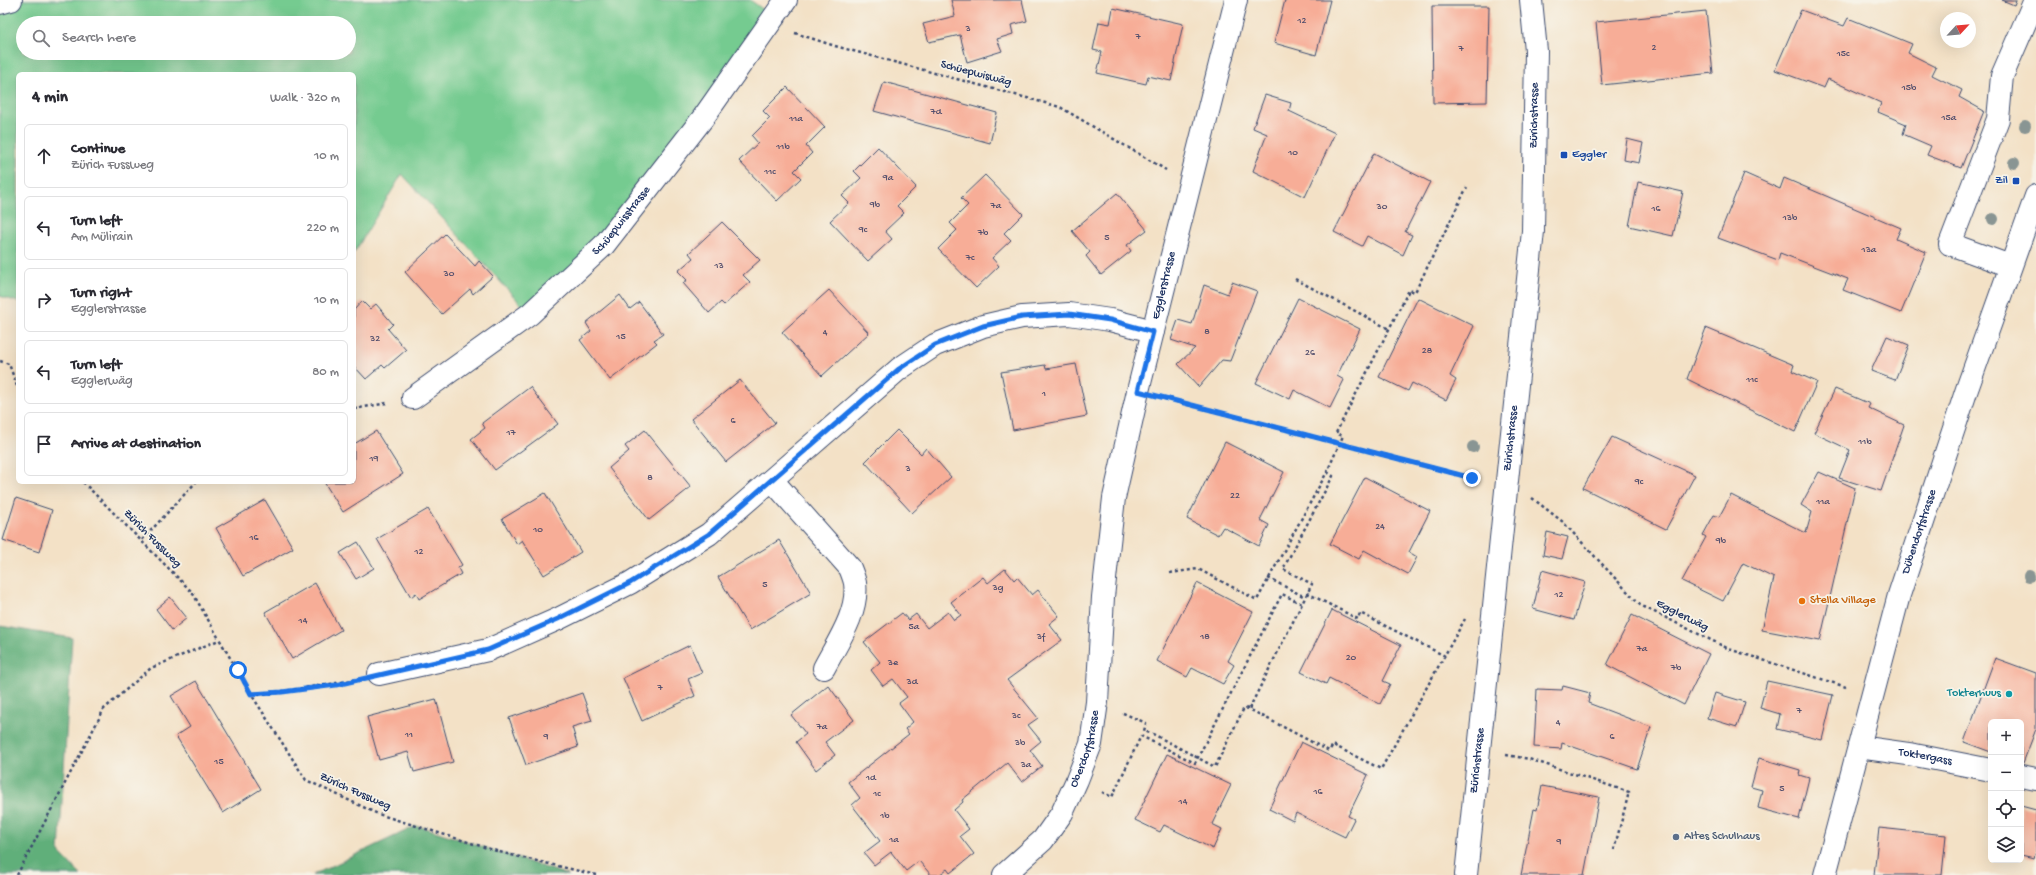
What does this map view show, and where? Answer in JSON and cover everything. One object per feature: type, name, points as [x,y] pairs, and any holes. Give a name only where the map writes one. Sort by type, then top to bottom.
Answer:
[{"type":"street","points":[[0,3],[11,0]]},
{"type":"street","name":"Egglerstrasse","points":[[1103,597],[1114,498],[1138,391],[1236,0]]},
{"type":"street","name":"Zürichstrasse","points":[[1466,875],[1532,231],[1536,51],[1531,0]]},
{"type":"street","points":[[2010,266],[1950,244],[1998,118],[2002,76],[2035,0]]},
{"type":"street","name":"Schüepwisstrasse","points":[[413,398],[530,314],[604,245],[703,118],[780,9]]},
{"type":"street","name":"Dübendorfstrasse","points":[[1825,875],[1872,695],[1913,551],[1964,396],[2036,196]]},
{"type":"street","points":[[379,674],[488,650],[558,619],[630,583],[709,534],[899,369],[942,342],[983,326],[1022,317],[1069,314],[1110,320],[1153,332]]},
{"type":"street","points":[[772,480],[850,568],[855,583],[855,601],[846,626],[824,668]]},
{"type":"street","name":"Oberdorfstrasse","points":[[1004,875],[1043,840],[1062,813],[1091,744],[1097,702],[1103,597]]},
{"type":"street","name":"Toktergass","points":[[1859,747],[1915,755],[1988,769]]},
{"type":"street","points":[[2024,777],[2036,779]]},
{"type":"path","name":"Schüepwiswäg","points":[[780,9],[798,35],[1060,106],[1190,184]]},
{"type":"path","points":[[1170,573],[1198,569],[1257,600],[1327,472],[1343,436],[1336,433],[1389,329],[1409,290],[1415,292],[1468,187]]},
{"type":"path","points":[[1295,279],[1389,329]]},
{"type":"path","points":[[0,361],[9,364],[16,383]]},
{"type":"path","points":[[1138,391],[1472,478]]},
{"type":"path","points":[[356,409],[413,398]]},
{"type":"path","points":[[1248,710],[1312,584],[1284,569],[1333,476],[1327,472]]},
{"type":"path","name":"Zürich Fussweg","points":[[85,484],[192,592],[251,694],[306,780],[378,814],[503,853],[596,875]]},
{"type":"path","points":[[142,540],[194,484]]},
{"type":"path","name":"Egglerwäg","points":[[1528,495],[1563,522],[1640,604],[1729,649],[1872,695]]},
{"type":"path","points":[[1268,578],[1305,598]]},
{"type":"path","points":[[1077,780],[1112,797],[1141,736],[1195,763],[1282,594],[1302,604]]},
{"type":"path","points":[[1097,702],[1146,723],[1144,731],[1153,734],[1214,767],[1244,708],[1329,751],[1333,745],[1380,769],[1445,656],[1360,613],[1358,619],[1307,594]]},
{"type":"path","points":[[17,875],[104,709],[151,668],[219,640]]},
{"type":"path","points":[[251,694],[282,692],[336,685],[379,674]]},
{"type":"path","points":[[1506,755],[1529,760],[1630,792],[1614,850]]},
{"type":"green space","points":[[11,0],[750,0],[775,18],[703,118],[530,314],[402,174],[356,250],[356,72],[16,72],[16,301],[0,296],[0,3]]},
{"type":"green space","points":[[0,626],[72,638],[59,852],[81,875],[0,875]]},
{"type":"green space","points":[[416,826],[429,829],[568,875],[313,875]]},
{"type":"building","points":[[951,0],[1022,0],[1027,21],[1011,25],[1013,34],[997,39],[1002,51],[967,62],[960,35],[929,42],[923,24],[955,16]]},
{"type":"building","points":[[1285,0],[1330,0],[1316,55],[1274,43]]},
{"type":"building","points":[[2002,0],[2016,0],[2014,5]]},
{"type":"building","points":[[1432,6],[1489,6],[1487,102],[1433,103]]},
{"type":"building","points":[[1113,8],[1183,24],[1171,81],[1148,76],[1146,84],[1097,73],[1102,52],[1093,50],[1099,22],[1110,24]]},
{"type":"building","points":[[1801,10],[1844,26],[1848,18],[1912,44],[1908,53],[1936,67],[1932,75],[1962,90],[1959,97],[1984,111],[1961,168],[1927,155],[1931,146],[1903,134],[1906,124],[1878,112],[1881,103],[1828,79],[1824,88],[1775,70]]},
{"type":"building","points":[[1706,11],[1713,73],[1602,85],[1596,22]]},
{"type":"building","points":[[884,82],[997,113],[990,143],[874,111]]},
{"type":"building","points":[[787,87],[825,127],[806,146],[812,153],[794,171],[801,178],[777,201],[739,161],[758,143],[752,136],[770,118],[763,111]]},
{"type":"building","points":[[1265,95],[1291,103],[1289,111],[1335,133],[1305,197],[1253,171],[1267,134],[1253,128]]},
{"type":"building","points":[[1627,139],[1643,143],[1639,163],[1624,160]]},
{"type":"building","points":[[878,147],[916,187],[897,206],[904,213],[885,231],[892,239],[868,261],[830,221],[849,203],[842,196],[861,178],[854,171]]},
{"type":"building","points":[[1374,153],[1430,182],[1405,232],[1412,235],[1403,255],[1367,236],[1362,246],[1334,232]]},
{"type":"building","points":[[1744,173],[1780,189],[1784,178],[1901,228],[1896,239],[1926,252],[1901,313],[1843,290],[1848,279],[1780,253],[1778,260],[1718,238]]},
{"type":"building","points":[[985,175],[1023,214],[1004,233],[1011,240],[992,258],[999,266],[976,288],[938,249],[957,230],[950,223],[968,205],[961,198]]},
{"type":"building","points":[[1638,182],[1683,192],[1673,236],[1629,226]]},
{"type":"building","points":[[1117,193],[1147,230],[1127,245],[1131,251],[1101,275],[1086,256],[1090,252],[1072,231]]},
{"type":"building","points":[[722,222],[760,260],[743,275],[750,282],[724,305],[721,302],[709,313],[683,283],[687,280],[678,271],[693,258],[689,253]]},
{"type":"building","points":[[445,234],[475,266],[479,261],[493,276],[473,294],[470,289],[442,314],[405,272]]},
{"type":"building","points":[[1232,282],[1257,291],[1230,361],[1222,360],[1199,387],[1178,364],[1195,348],[1171,340],[1178,320],[1192,324],[1204,285],[1228,294]]},
{"type":"building","points":[[829,290],[869,333],[822,376],[782,332]]},
{"type":"building","points":[[620,295],[630,309],[639,302],[663,334],[654,340],[657,343],[610,380],[580,340],[591,331],[586,323]]},
{"type":"building","points":[[1298,298],[1360,329],[1337,376],[1344,380],[1330,408],[1294,390],[1290,399],[1256,383]]},
{"type":"building","points":[[1418,298],[1474,326],[1450,376],[1456,380],[1446,400],[1412,383],[1408,391],[1379,377]]},
{"type":"building","points":[[362,301],[370,309],[376,304],[393,324],[388,329],[406,350],[385,368],[382,365],[366,379],[356,368],[356,308]]},
{"type":"building","points":[[1706,328],[1794,365],[1792,371],[1817,382],[1795,432],[1687,379]]},
{"type":"building","points":[[1887,336],[1909,345],[1895,380],[1871,371]]},
{"type":"building","points":[[1076,364],[1087,416],[1013,430],[1001,372],[1045,365],[1046,369]]},
{"type":"building","points":[[740,380],[775,423],[726,462],[691,419]]},
{"type":"building","points":[[530,387],[558,424],[495,470],[471,439],[485,428],[482,423]]},
{"type":"building","points":[[1835,389],[1870,404],[1868,408],[1904,425],[1881,491],[1839,478],[1850,450],[1814,433]]},
{"type":"building","points":[[645,430],[691,487],[649,520],[609,468],[629,451],[625,446]]},
{"type":"building","points":[[897,430],[921,454],[926,448],[951,477],[912,513],[865,462]]},
{"type":"building","points":[[376,431],[403,474],[343,512],[325,484],[356,484],[356,443]]},
{"type":"building","points":[[1612,437],[1695,475],[1666,529],[1583,488]]},
{"type":"building","points":[[1225,442],[1284,472],[1260,520],[1269,525],[1259,546],[1223,527],[1218,535],[1187,519]]},
{"type":"building","points":[[1819,472],[1855,488],[1820,641],[1762,630],[1774,578],[1743,563],[1723,601],[1682,581],[1706,537],[1703,535],[1714,515],[1719,517],[1731,495],[1806,533],[1812,512],[1801,505]]},
{"type":"building","points":[[1365,477],[1430,511],[1409,552],[1417,557],[1408,574],[1364,550],[1359,559],[1330,544]]},
{"type":"building","points":[[545,493],[581,552],[544,575],[522,540],[517,544],[502,519]]},
{"type":"building","points":[[16,498],[52,510],[39,552],[3,540]]},
{"type":"building","points":[[265,500],[293,548],[243,576],[216,528]]},
{"type":"building","points":[[428,509],[462,565],[458,568],[461,574],[419,599],[416,593],[411,597],[377,539]]},
{"type":"building","points":[[1547,532],[1568,537],[1562,559],[1543,555]]},
{"type":"building","points":[[779,540],[811,593],[750,630],[718,577]]},
{"type":"building","points":[[358,542],[374,568],[356,579],[340,553]]},
{"type":"building","points":[[1005,569],[1014,580],[1017,577],[1032,595],[1038,590],[1059,616],[1049,624],[1062,640],[1007,680],[1038,718],[1028,725],[1041,741],[1030,750],[1042,766],[1022,782],[1007,763],[962,800],[963,802],[954,810],[969,829],[960,836],[974,854],[950,873],[947,869],[939,875],[931,875],[919,861],[906,871],[891,852],[874,865],[864,853],[880,841],[852,805],[860,798],[848,782],[909,734],[905,729],[913,722],[899,703],[907,697],[893,679],[883,686],[871,670],[880,662],[864,642],[902,613],[908,620],[916,614],[927,628],[948,612],[954,620],[961,615],[951,602],[983,577],[988,583]]},
{"type":"building","points":[[1542,570],[1585,582],[1574,620],[1533,609]]},
{"type":"building","points":[[315,583],[341,630],[292,659],[265,612]]},
{"type":"building","points":[[1197,583],[1253,612],[1228,661],[1234,665],[1223,684],[1192,668],[1187,677],[1157,661]]},
{"type":"building","points":[[170,597],[187,618],[172,630],[156,609]]},
{"type":"building","points":[[1332,610],[1401,645],[1383,681],[1390,684],[1380,704],[1329,678],[1326,684],[1301,672]]},
{"type":"building","points":[[1632,615],[1709,654],[1684,705],[1607,665]]},
{"type":"building","points":[[690,645],[702,673],[688,679],[695,696],[642,721],[623,678]]},
{"type":"building","name":"Tokterhuus","points":[[1995,658],[2036,673],[2036,729],[2024,760],[2024,719],[1988,719],[1988,751],[1964,742]]},
{"type":"building","points":[[196,681],[261,789],[223,813],[176,736],[190,727],[171,696]]},
{"type":"building","points":[[1767,681],[1833,695],[1822,740],[1777,729],[1780,714],[1760,708]]},
{"type":"building","points":[[828,685],[854,720],[825,742],[835,755],[816,770],[796,742],[806,734],[791,715]]},
{"type":"building","points":[[1563,686],[1590,693],[1588,703],[1651,727],[1637,769],[1562,743],[1561,749],[1534,747],[1537,689],[1562,690]]},
{"type":"building","points":[[582,693],[592,721],[572,727],[578,747],[526,765],[509,718]]},
{"type":"building","points":[[1715,693],[1745,702],[1737,727],[1707,718]]},
{"type":"building","points":[[436,699],[453,762],[414,772],[408,752],[379,760],[367,717]]},
{"type":"building","points":[[1301,742],[1368,775],[1348,816],[1354,819],[1345,837],[1296,813],[1293,821],[1269,809]]},
{"type":"building","points":[[1167,754],[1231,785],[1212,824],[1222,829],[1213,849],[1164,825],[1160,832],[1135,820]]},
{"type":"building","points":[[1759,758],[1800,770],[1799,775],[1809,778],[1799,819],[1758,808],[1762,790],[1751,787]]},
{"type":"building","points":[[1542,786],[1599,797],[1584,875],[1521,875],[1534,809],[1537,810]]},
{"type":"building","points":[[2024,807],[2036,810],[2036,851],[2034,858],[2024,856]]},
{"type":"building","points":[[1879,828],[1946,835],[1942,875],[1874,875]]},
{"type":"place","name":"Eggler","points":[[1564,155]]},
{"type":"place","name":"Zil","points":[[2016,181]]},
{"type":"place","name":"Stella Village","points":[[1802,601]]},
{"type":"place","name":"Tokterhuus","points":[[2009,694]]},
{"type":"place","name":"Altes Schulhaus","points":[[1676,837]]},
{"type":"route","points":[[238,670],[251,694],[282,692],[336,685],[488,650],[558,619],[630,583],[709,534],[899,369],[935,345],[983,326],[1022,317],[1069,314],[1110,320],[1153,332],[1138,391],[1472,478]]}]
